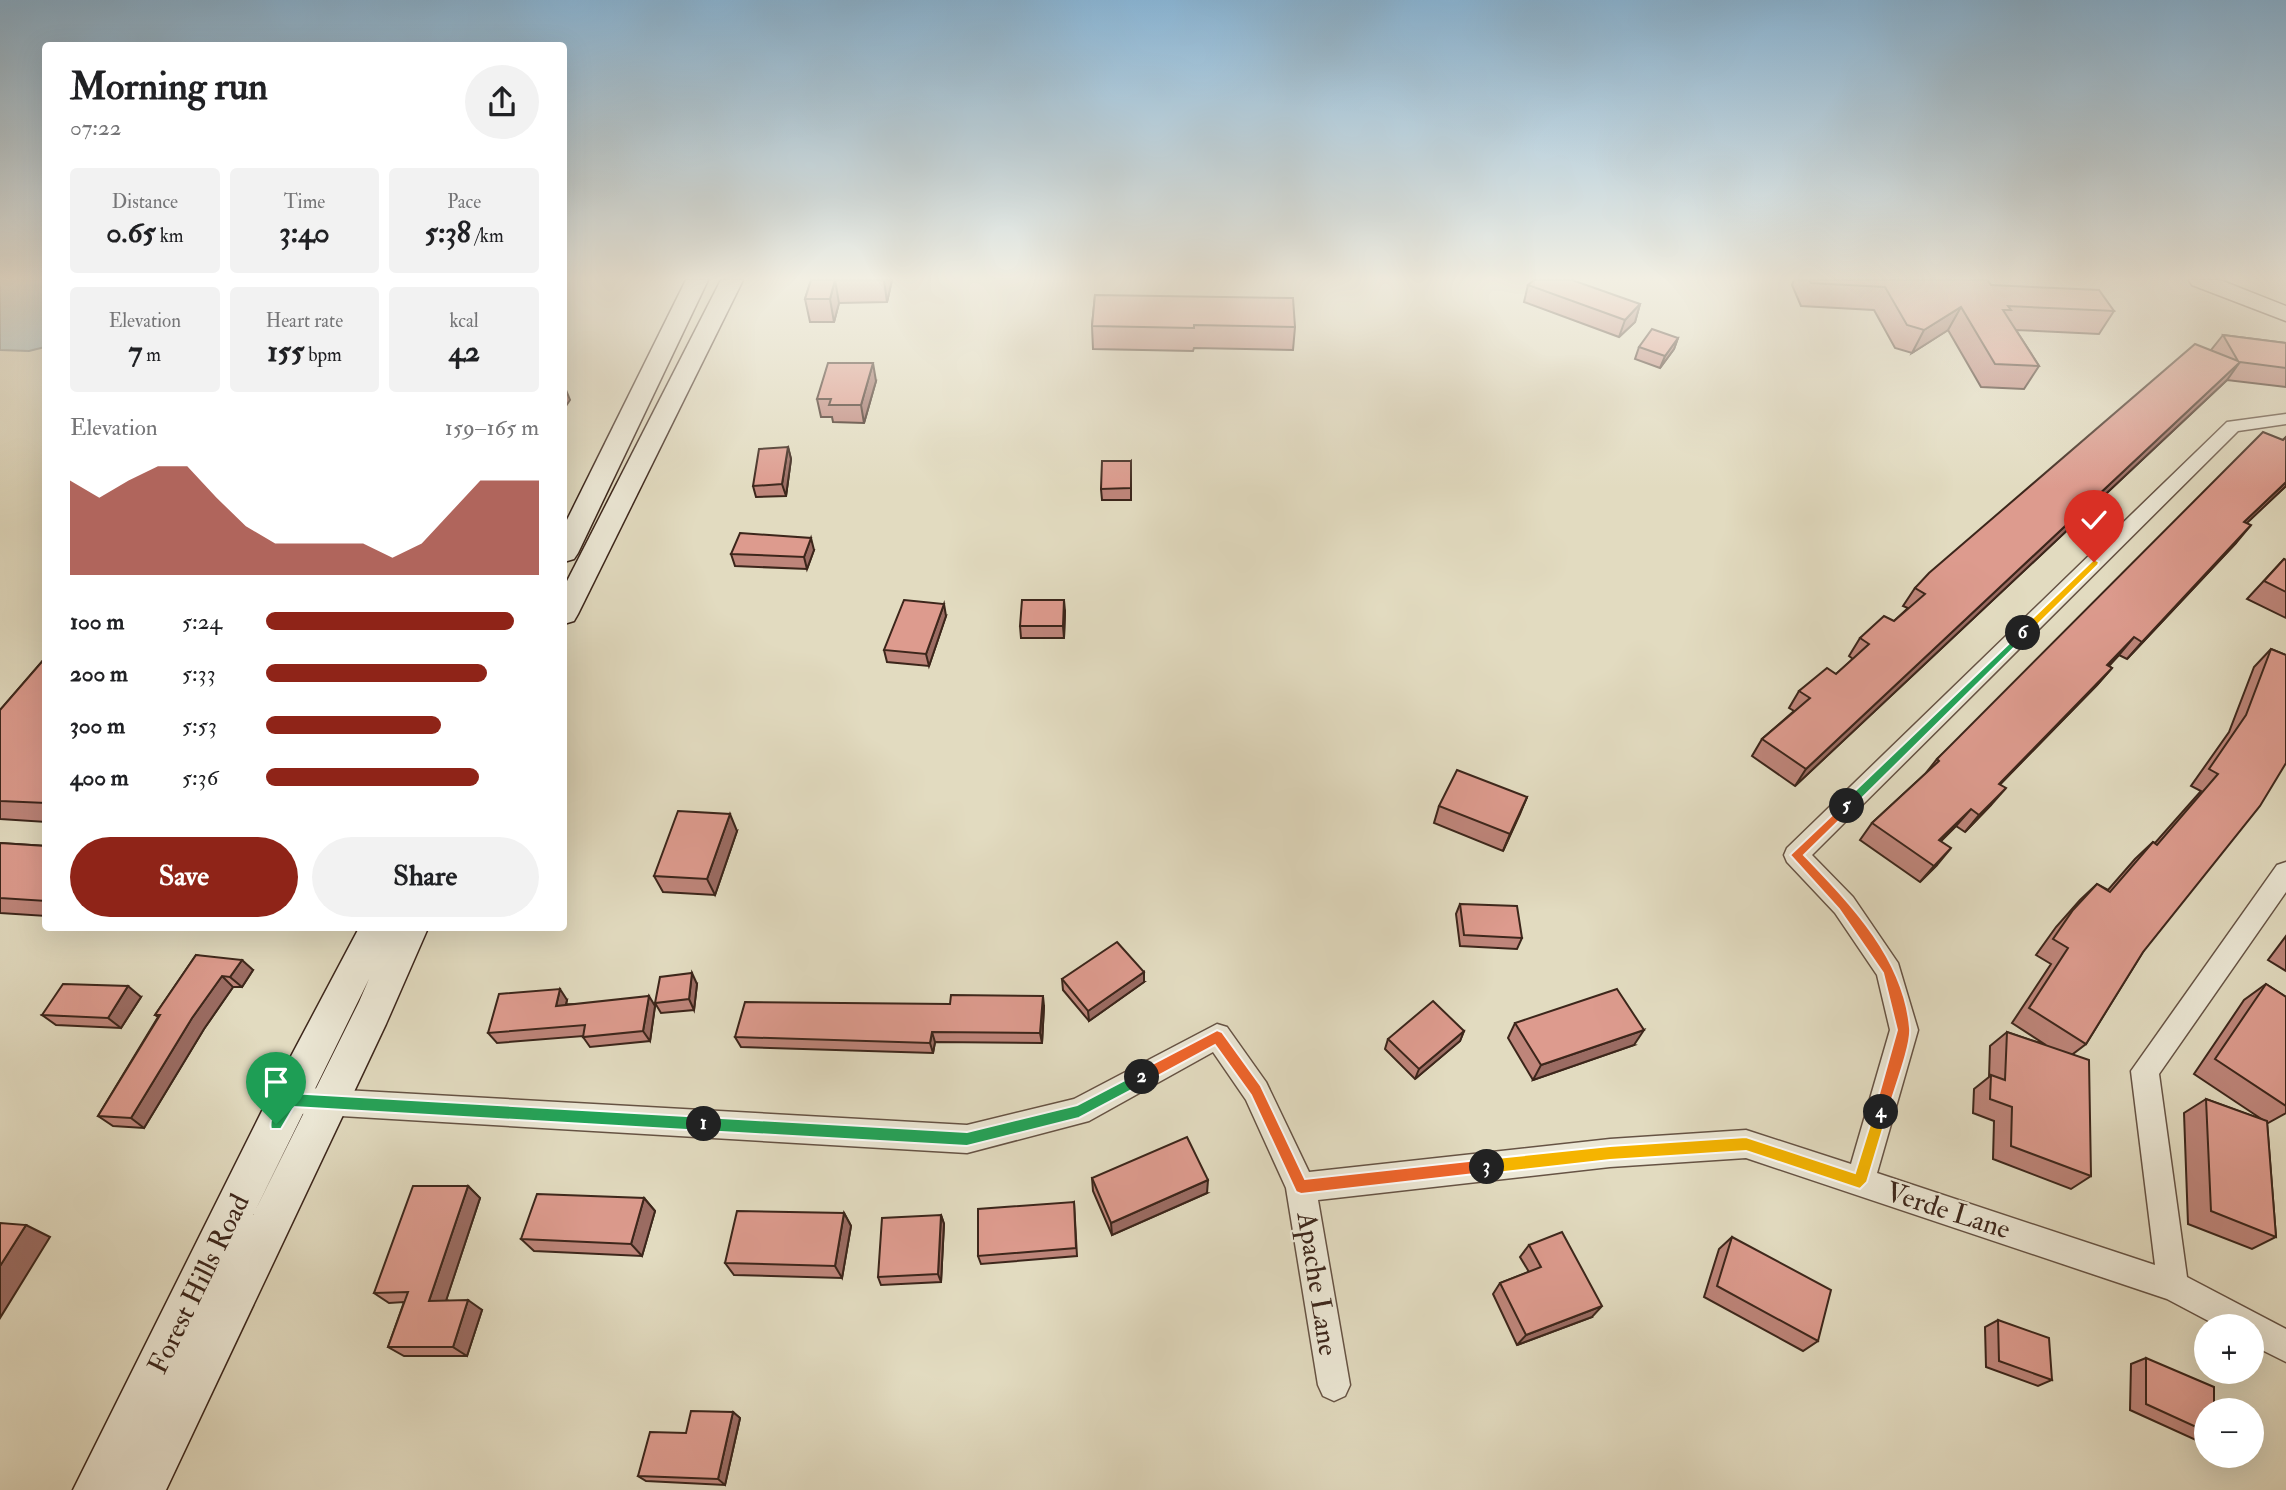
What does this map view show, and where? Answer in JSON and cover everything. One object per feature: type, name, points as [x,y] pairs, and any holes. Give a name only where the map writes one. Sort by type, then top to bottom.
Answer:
[{"type":"street","points":[[567,547],[663,350]]},
{"type":"street","points":[[567,608],[697,350]]},
{"type":"street","points":[[1860,1182],[1904,1030],[1889,971],[1844,905],[1796,855],[2233,426],[2286,419]]},
{"type":"street","points":[[2173,1286],[2145,1071],[2286,872]]},
{"type":"street","name":"Forest Hills Road","points":[[141,1490],[309,1101],[376,931]]},
{"type":"street","name":"Forest Hills Road","points":[[97,1490],[309,1101],[409,931]]},
{"type":"street","name":"Apache Lane","points":[[309,1101],[967,1139],[1079,1111],[1217,1036],[1256,1091],[1301,1187],[1334,1385]]},
{"type":"street","name":"Verde Lane","points":[[1301,1187],[1610,1153],[1746,1144],[2173,1286],[2226,1314]]},
{"type":"street","name":"Verde Lane","points":[[2264,1334],[2286,1346]]},
{"type":"water","points":[[0,350],[35,350],[29,351]]},
{"type":"building","points":[[1646,350],[1670,350],[1665,356]]},
{"type":"building","points":[[1986,350],[2028,350],[2039,366],[1995,364]]},
{"type":"building","points":[[2189,350],[2209,350],[2238,361],[2231,350],[2286,350],[2286,368],[2240,362],[1806,769],[1762,739],[1810,698],[1799,691],[1827,668],[1836,674],[1869,644],[1860,638],[1884,616],[1894,621],[1925,594],[1915,588],[1929,573]]},
{"type":"building","points":[[828,363],[873,363],[861,405],[829,405],[831,399],[817,399]]},
{"type":"building","points":[[2263,432],[2283,440],[2286,437],[2286,482],[2244,522],[2251,525],[2142,642],[2134,637],[2107,665],[2112,668],[1999,784],[2006,788],[1979,815],[1971,809],[1939,840],[1951,848],[1934,866],[1872,823],[1939,761],[1937,759]]},
{"type":"building","points":[[788,447],[782,484],[753,486],[759,449]]},
{"type":"building","points":[[1102,461],[1131,461],[1131,488],[1101,489]]},
{"type":"building","points":[[740,533],[811,538],[804,557],[731,554]]},
{"type":"building","points":[[2284,559],[2286,560],[2286,592],[2264,581]]},
{"type":"building","points":[[904,600],[944,604],[926,654],[884,650]]},
{"type":"building","points":[[1022,600],[1064,600],[1063,626],[1020,626]]},
{"type":"building","points":[[2271,649],[2286,655],[2286,763],[2260,806],[2143,952],[2086,1044],[2029,1008],[2068,948],[2053,939],[2073,910],[2097,884],[2110,892],[2153,842],[2157,845],[2218,774],[2209,769],[2246,715]]},
{"type":"building","points":[[42,662],[42,803],[0,801],[0,710]]},
{"type":"building","points":[[1457,770],[1527,797],[1510,834],[1439,806]]},
{"type":"building","points":[[678,811],[730,814],[707,879],[654,876]]},
{"type":"building","points":[[0,843],[42,846],[42,901],[0,898]]},
{"type":"building","points":[[1460,904],[1517,906],[1522,938],[1464,935]]},
{"type":"building","points":[[1117,942],[1144,972],[1088,1011],[1062,979]]},
{"type":"building","points":[[196,955],[242,960],[230,977],[222,976],[192,1018],[131,1118],[98,1116],[160,1015],[155,1015]]},
{"type":"building","points":[[692,973],[689,999],[655,1003],[660,977]]},
{"type":"building","points":[[63,984],[128,986],[108,1018],[42,1015]]},
{"type":"building","points":[[2266,984],[2286,997],[2286,1106],[2215,1059]]},
{"type":"building","points":[[560,989],[556,1006],[649,996],[643,1031],[583,1037],[585,1025],[488,1033],[499,994]]},
{"type":"building","points":[[1617,989],[1644,1030],[1541,1065],[1515,1023]]},
{"type":"building","points":[[951,995],[1043,996],[1040,1033],[932,1032],[930,1043],[735,1037],[745,1002],[950,1004]]},
{"type":"building","points":[[1433,1001],[1464,1031],[1419,1069],[1388,1039]]},
{"type":"building","points":[[2007,1032],[2089,1060],[2091,1176],[2011,1146],[2012,1107],[1990,1099],[1991,1075],[2005,1080]]},
{"type":"building","points":[[2206,1099],[2267,1121],[2276,1237],[2211,1211]]},
{"type":"building","points":[[1187,1137],[1208,1180],[1111,1223],[1092,1178]]},
{"type":"building","points":[[413,1186],[468,1186],[429,1301],[468,1300],[453,1347],[388,1347],[408,1292],[374,1293]]},
{"type":"building","points":[[537,1194],[644,1198],[631,1244],[521,1239]]},
{"type":"building","points":[[1074,1202],[1076,1248],[978,1256],[978,1209]]},
{"type":"building","points":[[737,1211],[844,1213],[835,1266],[725,1263]]},
{"type":"building","points":[[941,1215],[938,1274],[878,1277],[882,1218]]},
{"type":"building","points":[[0,1223],[26,1225],[0,1266]]},
{"type":"building","points":[[1562,1232],[1602,1306],[1526,1335],[1500,1283],[1541,1267],[1529,1245]]},
{"type":"building","points":[[1732,1237],[1831,1290],[1818,1341],[1717,1286]]},
{"type":"building","points":[[1998,1320],[2049,1338],[2052,1380],[1999,1361]]},
{"type":"building","points":[[2146,1358],[2194,1378],[2194,1384],[2214,1387],[2214,1398],[2194,1398],[2194,1426],[2146,1404]]},
{"type":"building","points":[[691,1411],[733,1412],[718,1479],[638,1476],[650,1432],[686,1433]]},
{"type":"route","points":[[276,1124],[290,1100],[967,1139],[1079,1111],[1217,1036],[1256,1091],[1301,1187],[1610,1153],[1746,1144],[1860,1182],[1904,1030],[1889,971],[1844,905],[1796,855],[2094,562]]}]
